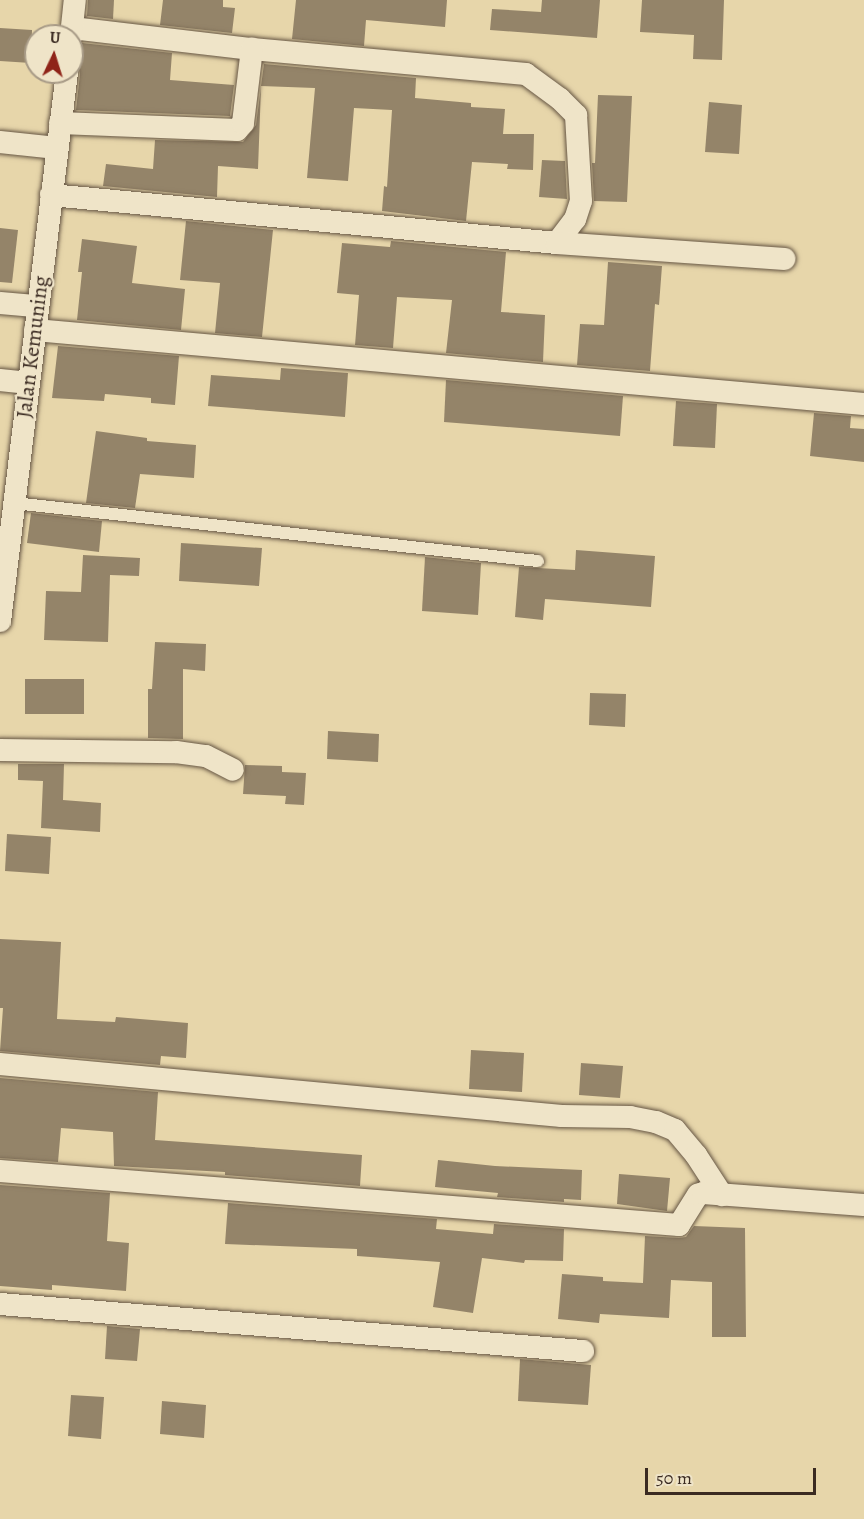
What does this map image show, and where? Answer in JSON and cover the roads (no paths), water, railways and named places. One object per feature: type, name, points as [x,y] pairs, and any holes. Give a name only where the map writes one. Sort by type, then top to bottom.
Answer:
[{"type":"street","points":[[72,24],[75,0]]},
{"type":"street","points":[[84,33],[526,74],[560,99],[576,115],[581,201],[575,219],[557,243]]},
{"type":"street","points":[[60,123],[237,130],[243,123],[252,49]]},
{"type":"street","name":"Jalan Kemuning","points":[[0,621],[65,84]]},
{"type":"street","points":[[0,142],[57,148]]},
{"type":"street","points":[[51,195],[557,243],[784,259]]},
{"type":"street","points":[[0,303],[38,306]]},
{"type":"street","points":[[35,330],[864,404]]},
{"type":"street","points":[[0,380],[29,383]]},
{"type":"street","points":[[0,750],[176,752],[206,756],[233,770]]},
{"type":"street","points":[[0,1064],[562,1116],[630,1118],[656,1122],[675,1131],[696,1155],[722,1195]]},
{"type":"street","points":[[0,1171],[679,1225],[698,1195],[864,1205]]},
{"type":"street","points":[[0,1304],[583,1351]]},
{"type":"lane","points":[[14,503],[538,561]]}]
